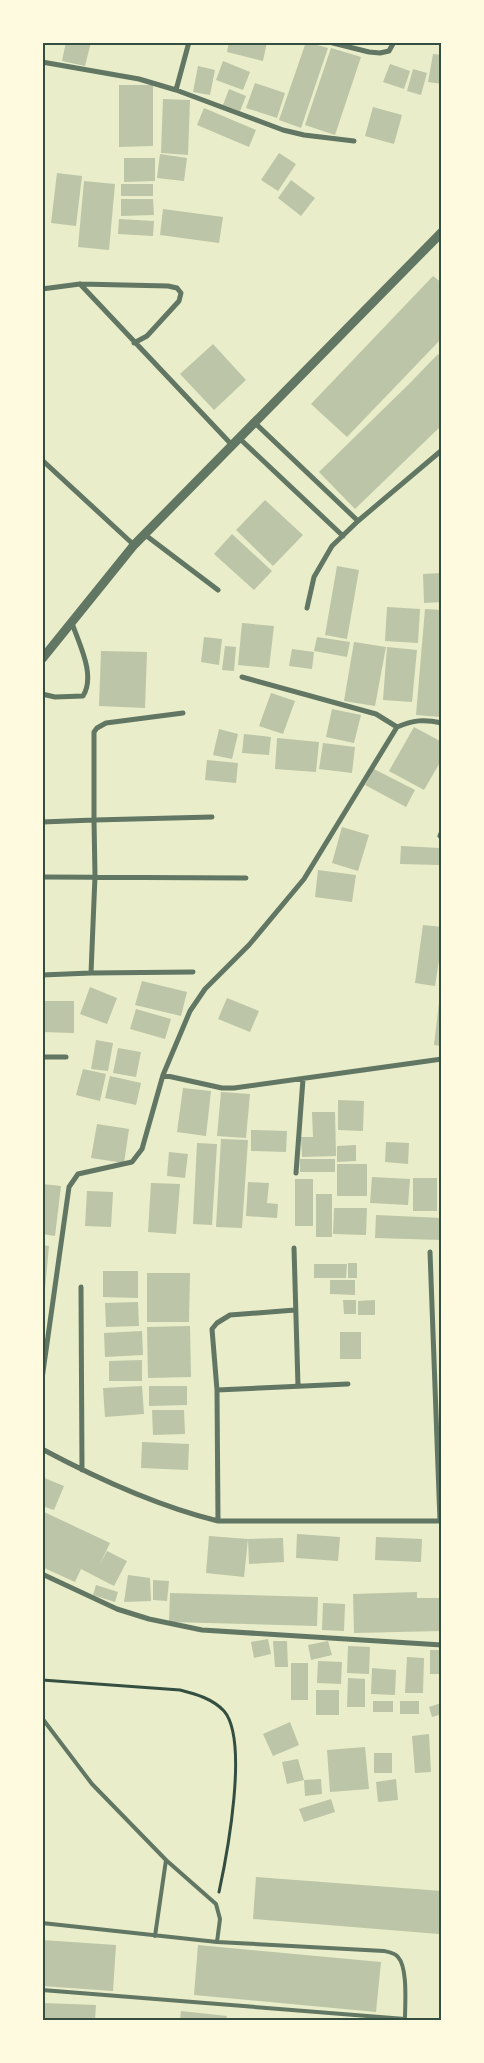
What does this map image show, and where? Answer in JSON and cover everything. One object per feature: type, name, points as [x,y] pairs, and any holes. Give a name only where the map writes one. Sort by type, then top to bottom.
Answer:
[{"type":"street","points":[[176,90],[189,42]]},
{"type":"street","points":[[328,42],[380,53],[389,51],[394,42]]},
{"type":"street","points":[[42,62],[139,79],[176,90],[283,130],[304,135],[354,141]]},
{"type":"street","points":[[42,659],[144,534],[439,237]]},
{"type":"street","points":[[42,289],[80,284],[168,286],[177,288],[181,293],[179,301],[147,336],[134,343]]},
{"type":"street","points":[[80,284],[134,343],[235,441],[343,536]]},
{"type":"street","points":[[254,422],[358,521]]},
{"type":"street","points":[[307,608],[314,578],[332,546],[358,521],[442,450]]},
{"type":"street","points":[[42,460],[134,545]]},
{"type":"street","points":[[144,534],[218,590]]},
{"type":"street","points":[[42,694],[54,697],[83,696],[88,687],[86,667],[72,622]]},
{"type":"street","points":[[242,678],[376,714],[397,727]]},
{"type":"street","points":[[91,973],[95,876],[94,732],[106,723],[183,713]]},
{"type":"street","points":[[42,1380],[68,1188],[78,1174],[132,1162],[137,1156],[142,1149],[163,1075],[190,1011],[200,996],[249,945],[304,879],[397,727],[411,720],[427,720],[442,723]]},
{"type":"street","points":[[42,822],[212,817]]},
{"type":"street","points":[[42,877],[246,878]]},
{"type":"street","points":[[42,975],[192,972]]},
{"type":"street","points":[[42,1056],[66,1057]]},
{"type":"street","points":[[163,1075],[228,1088],[442,1059]]},
{"type":"street","points":[[296,1173],[302,1079]]},
{"type":"street","points":[[294,1248],[298,1386]]},
{"type":"street","points":[[42,1449],[82,1470],[183,1513],[218,1521],[441,1521],[430,1252]]},
{"type":"street","points":[[82,1287],[82,1470]]},
{"type":"street","points":[[218,1521],[217,1390],[212,1330],[217,1323],[230,1315],[295,1310]]},
{"type":"street","points":[[217,1390],[348,1384]]},
{"type":"street","points":[[42,1574],[117,1609],[149,1619],[202,1630],[442,1645]]},
{"type":"lane","points":[[42,1718],[92,1784],[166,1860],[216,1904],[220,1919],[217,1942]]},
{"type":"lane","points":[[155,1936],[166,1860]]},
{"type":"lane","points":[[42,1923],[217,1942],[393,1953],[398,1956],[404,1968],[405,2019],[42,1990]]},
{"type":"path","points":[[42,1680],[180,1690],[198,1694],[224,1711],[232,1723],[236,1770],[230,1825],[216,1904]]},
{"type":"building","points":[[66,42],[91,42],[85,66],[62,61]]},
{"type":"building","points":[[229,42],[267,42],[263,61],[227,52]]},
{"type":"building","points":[[306,42],[328,48],[301,128],[279,120]]},
{"type":"building","points":[[331,48],[361,57],[335,135],[305,125]]},
{"type":"building","points":[[433,54],[442,55],[442,84],[428,82]]},
{"type":"building","points":[[223,61],[250,72],[243,90],[216,80]]},
{"type":"building","points":[[390,64],[410,71],[404,89],[383,82]]},
{"type":"building","points":[[198,66],[215,70],[210,95],[193,92]]},
{"type":"building","points":[[413,69],[427,73],[421,95],[407,91]]},
{"type":"building","points":[[255,83],[285,93],[277,118],[246,108]]},
{"type":"building","points":[[119,85],[153,85],[153,146],[119,147]]},
{"type":"building","points":[[229,89],[246,96],[240,111],[223,105]]},
{"type":"building","points":[[163,99],[190,100],[188,155],[161,153]]},
{"type":"building","points":[[373,107],[402,115],[394,144],[365,136]]},
{"type":"building","points":[[204,108],[256,130],[249,147],[197,125]]},
{"type":"building","points":[[279,153],[296,164],[278,191],[261,180]]},
{"type":"building","points":[[160,154],[187,158],[184,181],[157,178]]},
{"type":"building","points":[[124,158],[155,158],[155,181],[124,182]]},
{"type":"building","points":[[57,173],[82,176],[76,226],[51,223]]},
{"type":"building","points":[[291,180],[315,198],[301,216],[278,198]]},
{"type":"building","points":[[84,181],[115,184],[109,250],[78,247]]},
{"type":"building","points":[[121,184],[153,184],[153,196],[121,196]]},
{"type":"building","points":[[121,199],[153,199],[154,215],[121,216]]},
{"type":"building","points":[[163,209],[223,217],[219,243],[160,235]]},
{"type":"building","points":[[119,219],[154,221],[153,236],[118,234]]},
{"type":"building","points":[[433,276],[442,283],[442,338],[347,437],[311,404]]},
{"type":"building","points":[[213,344],[246,380],[214,410],[180,374]]},
{"type":"building","points":[[438,354],[442,357],[442,425],[355,509],[319,472]]},
{"type":"building","points":[[265,500],[303,535],[273,566],[236,530]]},
{"type":"building","points":[[232,534],[272,571],[254,590],[214,554]]},
{"type":"building","points":[[337,566],[359,570],[347,639],[325,635]]},
{"type":"building","points":[[442,573],[442,602],[424,603],[423,574]]},
{"type":"building","points":[[387,607],[420,609],[418,643],[385,641]]},
{"type":"building","points":[[425,609],[442,610],[442,694],[440,717],[416,715]]},
{"type":"building","points":[[242,623],[274,626],[269,668],[238,665]]},
{"type":"building","points":[[204,637],[222,639],[219,665],[201,662]]},
{"type":"building","points":[[317,637],[350,642],[347,657],[314,651]]},
{"type":"building","points":[[354,642],[386,647],[375,706],[344,701]]},
{"type":"building","points":[[225,646],[236,647],[234,671],[222,670]]},
{"type":"building","points":[[387,647],[417,650],[412,702],[383,700]]},
{"type":"building","points":[[292,649],[314,652],[312,669],[289,666]]},
{"type":"building","points":[[101,651],[147,652],[145,708],[99,706]]},
{"type":"building","points":[[271,693],[295,701],[283,734],[259,726]]},
{"type":"building","points":[[332,709],[361,715],[354,743],[326,737]]},
{"type":"building","points":[[414,727],[442,742],[442,759],[424,790],[389,771]]},
{"type":"building","points":[[219,729],[238,734],[232,759],[213,755]]},
{"type":"building","points":[[244,734],[271,737],[269,755],[242,753]]},
{"type":"building","points":[[277,738],[319,742],[316,772],[275,769]]},
{"type":"building","points":[[323,743],[355,747],[352,773],[319,769]]},
{"type":"building","points":[[207,760],[238,763],[236,783],[205,780]]},
{"type":"building","points":[[374,769],[415,790],[406,807],[365,785]]},
{"type":"building","points":[[342,827],[369,835],[358,871],[332,863]]},
{"type":"building","points":[[401,846],[440,848],[439,865],[400,864]]},
{"type":"building","points":[[318,870],[356,875],[352,902],[315,897]]},
{"type":"building","points":[[423,925],[442,927],[442,941],[435,986],[415,983]]},
{"type":"building","points":[[142,981],[187,992],[181,1016],[135,1005]]},
{"type":"building","points":[[90,987],[117,998],[107,1024],[80,1014]]},
{"type":"building","points":[[440,994],[442,994],[442,1046],[434,1045]]},
{"type":"building","points":[[227,998],[259,1011],[250,1032],[218,1019]]},
{"type":"building","points":[[42,1001],[74,1001],[74,1033],[42,1032]]},
{"type":"building","points":[[136,1009],[171,1019],[165,1039],[130,1029]]},
{"type":"building","points":[[96,1040],[113,1043],[108,1071],[91,1069]]},
{"type":"building","points":[[118,1048],[141,1052],[136,1077],[113,1073]]},
{"type":"building","points":[[83,1069],[106,1074],[100,1101],[76,1095]]},
{"type":"building","points":[[110,1076],[141,1083],[136,1105],[105,1098]]},
{"type":"building","points":[[183,1088],[211,1091],[206,1136],[177,1132]]},
{"type":"building","points":[[221,1092],[250,1094],[246,1138],[217,1136]]},
{"type":"building","points":[[338,1100],[364,1101],[363,1131],[338,1130]]},
{"type":"building","points":[[312,1112],[335,1112],[336,1156],[302,1157],[301,1137],[313,1137]]},
{"type":"building","points":[[97,1124],[129,1129],[124,1163],[91,1158]]},
{"type":"building","points":[[251,1130],[287,1131],[286,1152],[251,1151]]},
{"type":"building","points":[[221,1139],[248,1140],[242,1228],[216,1227]]},
{"type":"building","points":[[386,1142],[409,1143],[408,1164],[385,1162]]},
{"type":"building","points":[[197,1143],[217,1144],[212,1225],[193,1224]]},
{"type":"building","points":[[356,1145],[356,1161],[337,1162],[337,1146]]},
{"type":"building","points":[[169,1152],[188,1154],[185,1178],[167,1176]]},
{"type":"building","points":[[300,1159],[335,1159],[335,1172],[300,1172]]},
{"type":"building","points":[[337,1164],[367,1164],[367,1196],[337,1196]]},
{"type":"building","points":[[372,1177],[410,1179],[408,1205],[370,1203]]},
{"type":"building","points":[[413,1178],[437,1178],[437,1211],[413,1211]]},
{"type":"building","points":[[295,1179],[313,1179],[313,1226],[295,1226]]},
{"type":"building","points":[[248,1182],[269,1183],[267,1203],[278,1204],[277,1218],[246,1216]]},
{"type":"building","points":[[151,1183],[180,1184],[176,1234],[148,1232]]},
{"type":"building","points":[[42,1184],[61,1186],[55,1236],[42,1234]]},
{"type":"building","points":[[87,1191],[113,1192],[111,1227],[85,1226]]},
{"type":"building","points":[[316,1194],[332,1194],[332,1237],[316,1237]]},
{"type":"building","points":[[334,1208],[367,1208],[366,1235],[333,1234]]},
{"type":"building","points":[[376,1215],[442,1218],[441,1240],[375,1238]]},
{"type":"building","points":[[42,1245],[49,1246],[45,1289],[42,1288]]},
{"type":"building","points":[[348,1263],[357,1263],[357,1278],[348,1278]]},
{"type":"building","points":[[314,1264],[347,1264],[346,1278],[314,1278]]},
{"type":"building","points":[[103,1271],[138,1271],[138,1298],[103,1297]]},
{"type":"building","points":[[147,1273],[190,1273],[189,1322],[147,1322]]},
{"type":"building","points":[[330,1280],[355,1280],[355,1295],[330,1294]]},
{"type":"building","points":[[343,1300],[356,1300],[356,1314],[344,1314]]},
{"type":"building","points":[[375,1300],[375,1315],[358,1315],[358,1301]]},
{"type":"building","points":[[138,1302],[139,1326],[106,1327],[105,1303]]},
{"type":"building","points":[[190,1326],[191,1377],[148,1378],[147,1327]]},
{"type":"building","points":[[142,1331],[143,1355],[105,1357],[104,1333]]},
{"type":"building","points":[[340,1332],[361,1332],[361,1359],[340,1359]]},
{"type":"building","points":[[142,1360],[142,1381],[109,1381],[109,1361]]},
{"type":"building","points":[[142,1386],[144,1414],[105,1417],[103,1388]]},
{"type":"building","points":[[149,1386],[187,1386],[187,1405],[149,1406]]},
{"type":"building","points":[[152,1410],[184,1410],[185,1434],[153,1435]]},
{"type":"building","points":[[142,1442],[189,1444],[188,1470],[141,1468]]},
{"type":"building","points":[[42,1477],[64,1486],[54,1510],[42,1506]]},
{"type":"building","points":[[42,1511],[110,1543],[99,1566],[107,1551],[127,1561],[114,1586],[81,1569],[75,1582],[42,1567]]},
{"type":"building","points":[[297,1534],[340,1537],[338,1561],[296,1558]]},
{"type":"building","points":[[209,1536],[248,1539],[244,1577],[206,1573]]},
{"type":"building","points":[[376,1537],[422,1539],[421,1562],[375,1560]]},
{"type":"building","points":[[283,1538],[284,1562],[249,1564],[248,1539]]},
{"type":"building","points":[[128,1575],[150,1578],[151,1601],[124,1602]]},
{"type":"building","points":[[153,1580],[169,1581],[167,1601],[153,1600]]},
{"type":"building","points":[[96,1585],[118,1592],[115,1602],[93,1595]]},
{"type":"building","points":[[417,1592],[417,1598],[442,1598],[442,1631],[354,1633],[353,1594]]},
{"type":"building","points":[[170,1593],[318,1597],[317,1626],[169,1622]]},
{"type":"building","points":[[323,1603],[345,1604],[344,1631],[322,1630]]},
{"type":"building","points":[[268,1639],[271,1654],[254,1658],[251,1642]]},
{"type":"building","points":[[273,1641],[287,1641],[288,1667],[275,1667]]},
{"type":"building","points":[[328,1641],[332,1655],[311,1660],[308,1645]]},
{"type":"building","points":[[348,1646],[370,1647],[369,1674],[347,1673]]},
{"type":"building","points":[[430,1650],[442,1650],[442,1674],[430,1674]]},
{"type":"building","points":[[407,1657],[424,1658],[423,1693],[405,1693]]},
{"type":"building","points":[[318,1661],[342,1662],[341,1684],[317,1683]]},
{"type":"building","points":[[291,1663],[308,1663],[308,1700],[291,1700]]},
{"type":"building","points":[[372,1668],[396,1670],[395,1695],[371,1694]]},
{"type":"building","points":[[348,1678],[365,1679],[365,1707],[347,1707]]},
{"type":"building","points":[[316,1690],[339,1690],[339,1715],[316,1715]]},
{"type":"building","points":[[373,1701],[393,1701],[393,1712],[373,1712]]},
{"type":"building","points":[[400,1701],[419,1701],[419,1714],[400,1714]]},
{"type":"building","points":[[441,1703],[442,1714],[432,1717],[429,1707]]},
{"type":"building","points":[[290,1722],[299,1745],[273,1756],[263,1734]]},
{"type":"building","points":[[429,1734],[431,1772],[415,1773],[412,1736]]},
{"type":"building","points":[[365,1747],[369,1789],[330,1792],[327,1750]]},
{"type":"building","points":[[374,1753],[392,1753],[392,1773],[374,1773]]},
{"type":"building","points":[[298,1759],[304,1780],[287,1784],[282,1762]]},
{"type":"building","points":[[321,1779],[322,1794],[305,1796],[304,1780]]},
{"type":"building","points":[[396,1779],[398,1800],[378,1802],[376,1782]]},
{"type":"building","points":[[331,1799],[335,1812],[304,1822],[299,1809]]},
{"type":"building","points":[[256,1877],[442,1891],[439,1934],[253,1919]]},
{"type":"building","points":[[42,1940],[116,1945],[113,1991],[42,1986]]},
{"type":"building","points":[[198,1945],[381,1962],[376,2012],[194,1995]]},
{"type":"building","points":[[43,2003],[96,2005],[95,2020],[43,2020]]},
{"type":"building","points":[[181,2011],[227,2016],[226,2020],[180,2020]]}]
